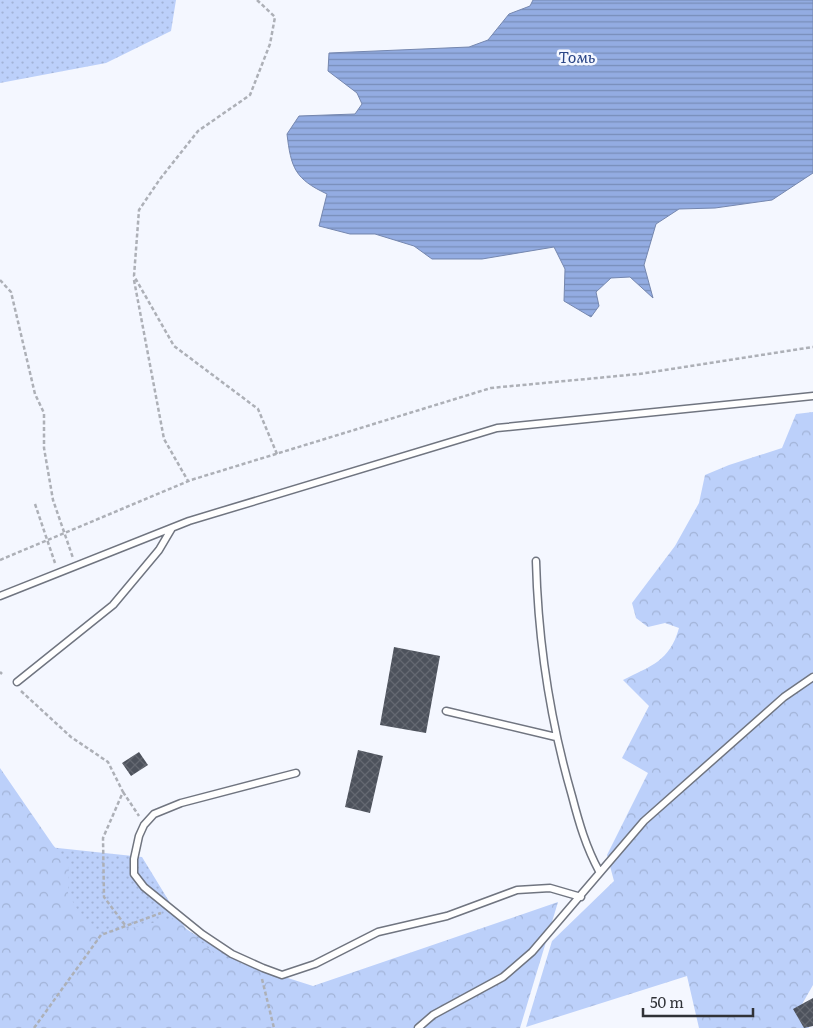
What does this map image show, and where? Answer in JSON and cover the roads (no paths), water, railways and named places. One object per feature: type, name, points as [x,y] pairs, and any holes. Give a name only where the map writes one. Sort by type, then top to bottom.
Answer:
[{"type":"lane","points":[[0,596],[172,528],[279,492],[497,428],[813,396]]},
{"type":"lane","points":[[17,685],[113,605],[159,550],[172,528]]},
{"type":"lane","points":[[536,561],[537,613],[556,737],[587,849],[599,871]]},
{"type":"lane","points":[[418,1028],[433,1015],[503,977],[532,952],[581,897],[599,871],[644,821],[784,697],[813,677]]},
{"type":"lane","points":[[446,711],[556,737]]},
{"type":"lane","points":[[296,773],[181,803],[154,814],[144,824],[139,836],[134,859],[134,874],[144,887],[232,954],[263,968],[282,975],[315,964],[378,932],[448,916],[517,890],[550,888],[581,897]]},
{"type":"water","name":"Томь","points":[[533,0],[813,0],[813,173],[772,200],[715,208],[679,209],[656,224],[644,265],[653,298],[630,277],[611,278],[596,292],[599,306],[591,317],[564,301],[565,269],[554,247],[482,259],[432,259],[414,246],[375,234],[350,234],[319,226],[327,194],[316,189],[296,171],[290,156],[287,134],[299,116],[355,114],[362,104],[357,93],[328,71],[329,53],[469,47],[488,40],[509,14],[530,6]]}]
